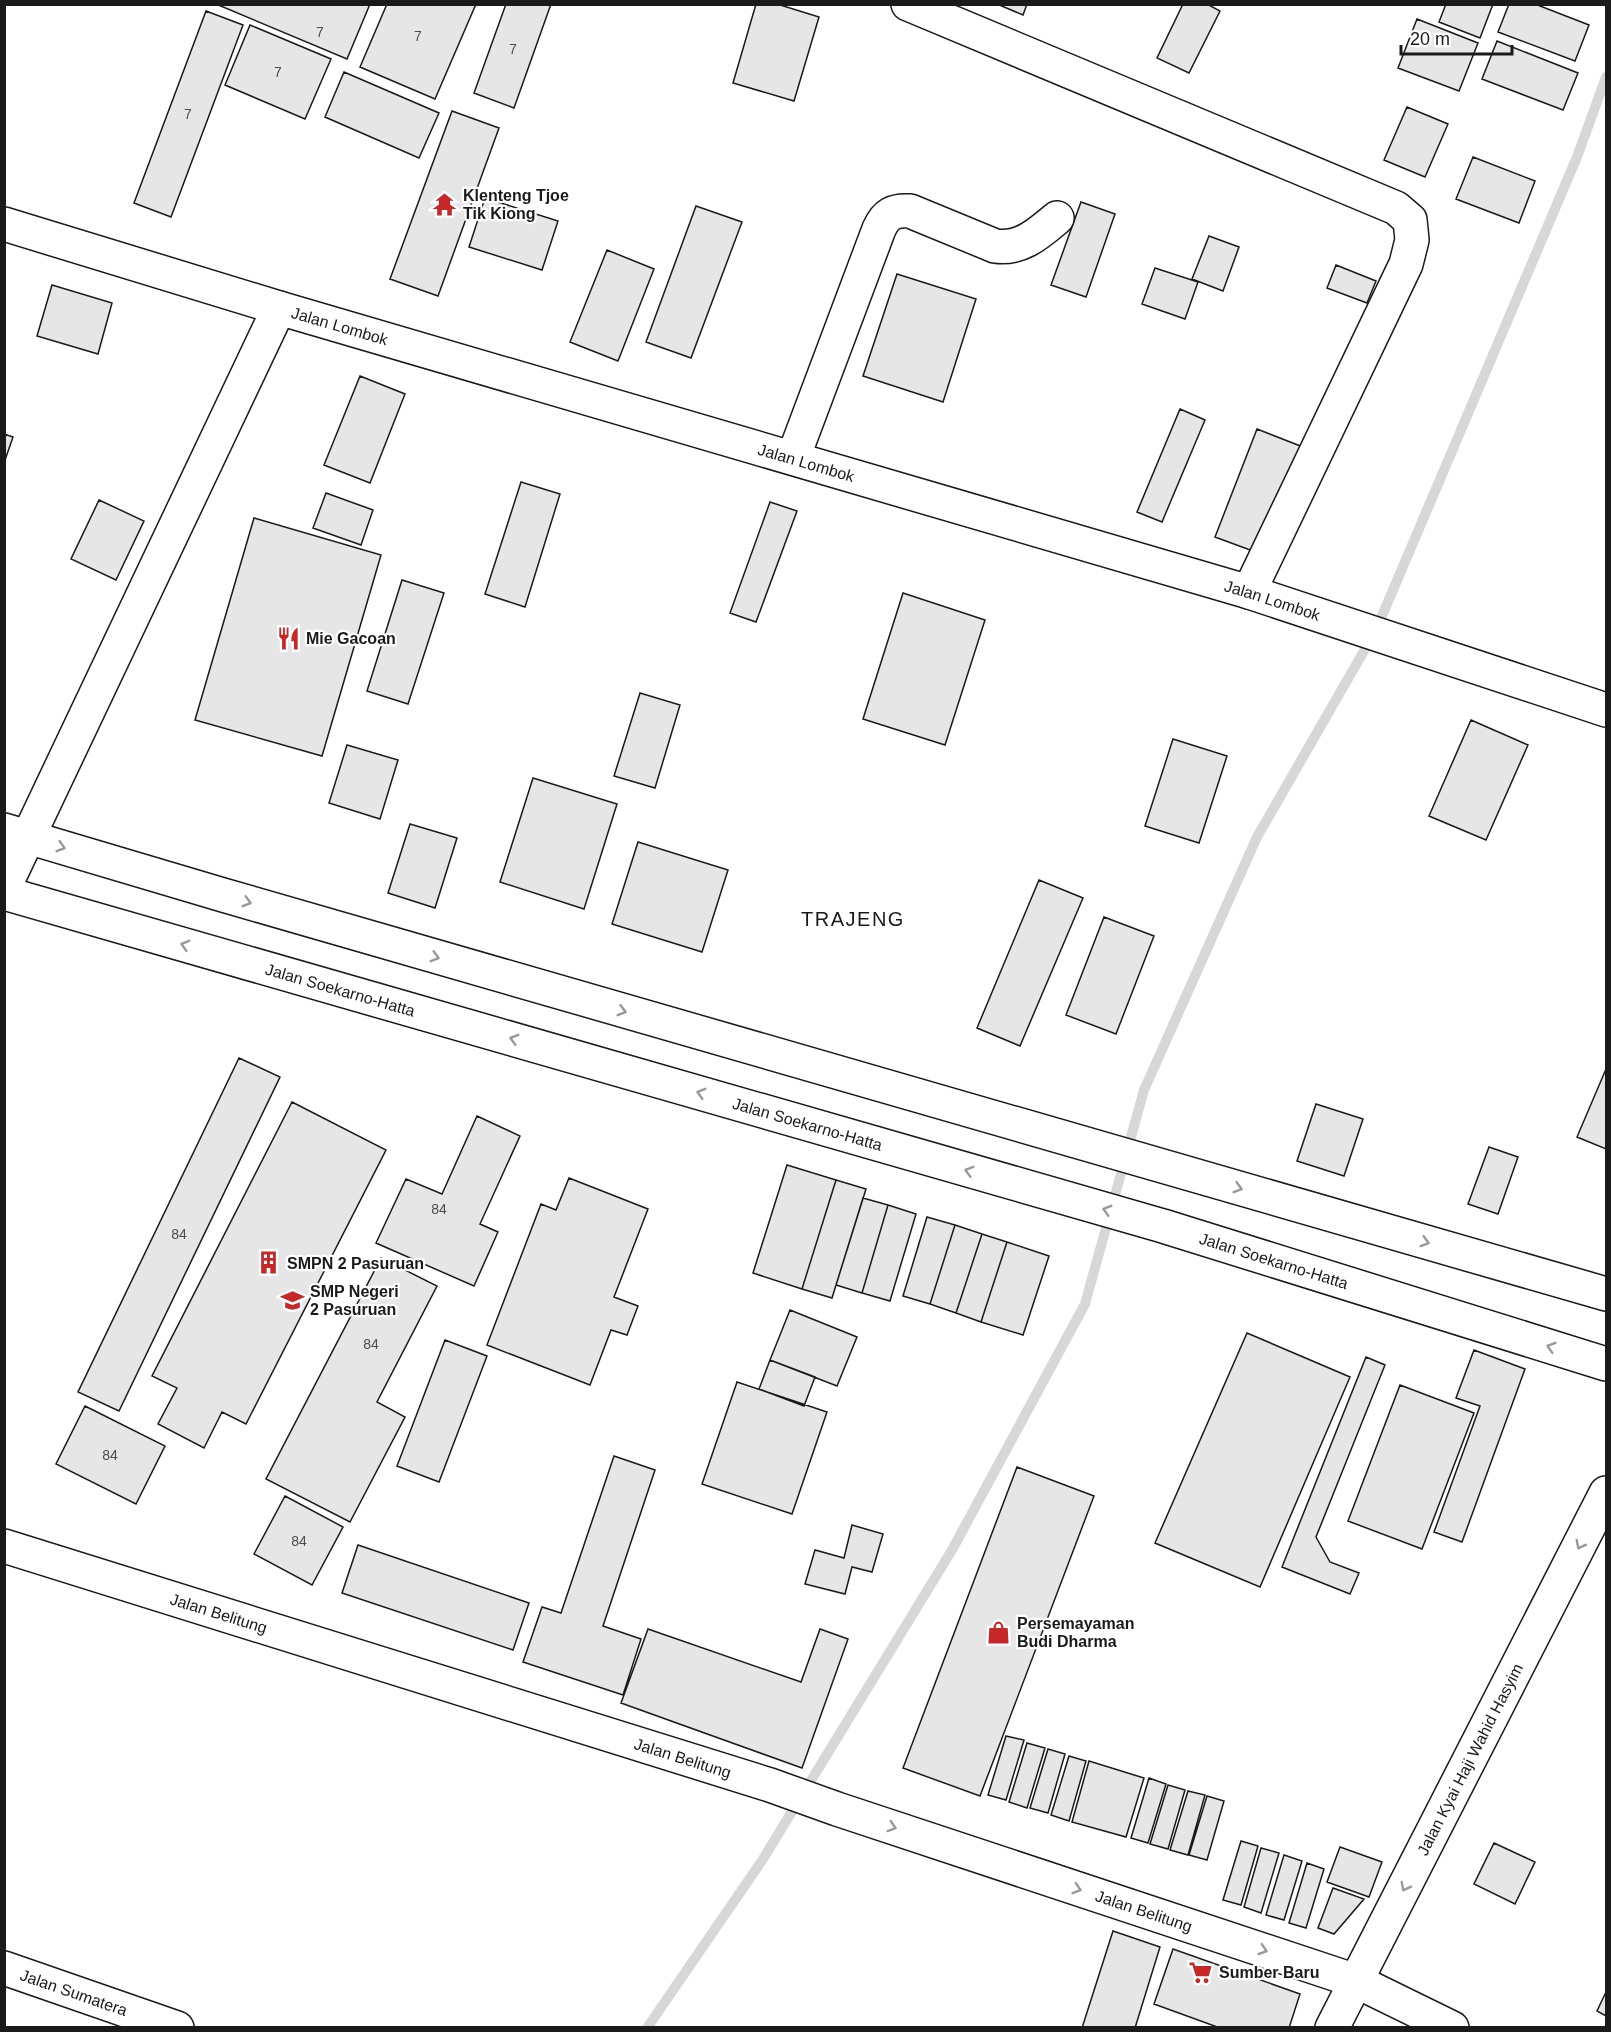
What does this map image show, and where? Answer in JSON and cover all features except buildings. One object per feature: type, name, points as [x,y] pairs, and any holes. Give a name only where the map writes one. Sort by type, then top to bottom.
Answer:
[{"type":"main road","points":[[908,4],[1396,208],[1410,220],[1413,240],[1406,264],[1249,592]]},
{"type":"main road","points":[[793,459],[879,229],[889,214],[909,211],[994,246],[1009,248],[1019,245],[1057,218]]},
{"type":"main road","name":"Jalan Lombok","points":[[4,224],[279,308],[1249,592],[1606,710]]},
{"type":"main road","points":[[4,891],[16,834],[279,308]]},
{"type":"main road","points":[[16,834],[1606,1294]]},
{"type":"main road","name":"Jalan Soekarno-Hatta","points":[[4,891],[1163,1226],[1606,1364]]},
{"type":"main road","name":"Jalan Kyai Haji Wahid Hasyim","points":[[1332,2028],[1606,1493]]},
{"type":"main road","name":"Jalan Belitung","points":[[4,1546],[770,1785],[1356,1981],[1452,2028]]},
{"type":"main road","name":"Jalan Sumatera","points":[[4,1968],[177,2028]]},
{"type":"waterway","points":[[647,2028],[763,1859],[952,1550],[1085,1304],[1144,1090],[1257,837],[1376,630],[1577,157],[1606,77]]},
{"type":"place","name":"Klenteng Tjoe Tik Kiong","points":[[445,204]]},
{"type":"place","name":"Mie Gacoan","points":[[288,638]]},
{"type":"place","name":"SMPN 2 Pasuruan","points":[[269,1263]]},
{"type":"place","name":"SMP Negeri 2 Pasuruan","points":[[292,1300]]},
{"type":"place","name":"Persemayaman Budi Dharma","points":[[999,1632]]},
{"type":"place","name":"Sumber Baru","points":[[1201,1972]]},
{"type":"district","name":"TRAJENG","points":[[853,919]]}]
